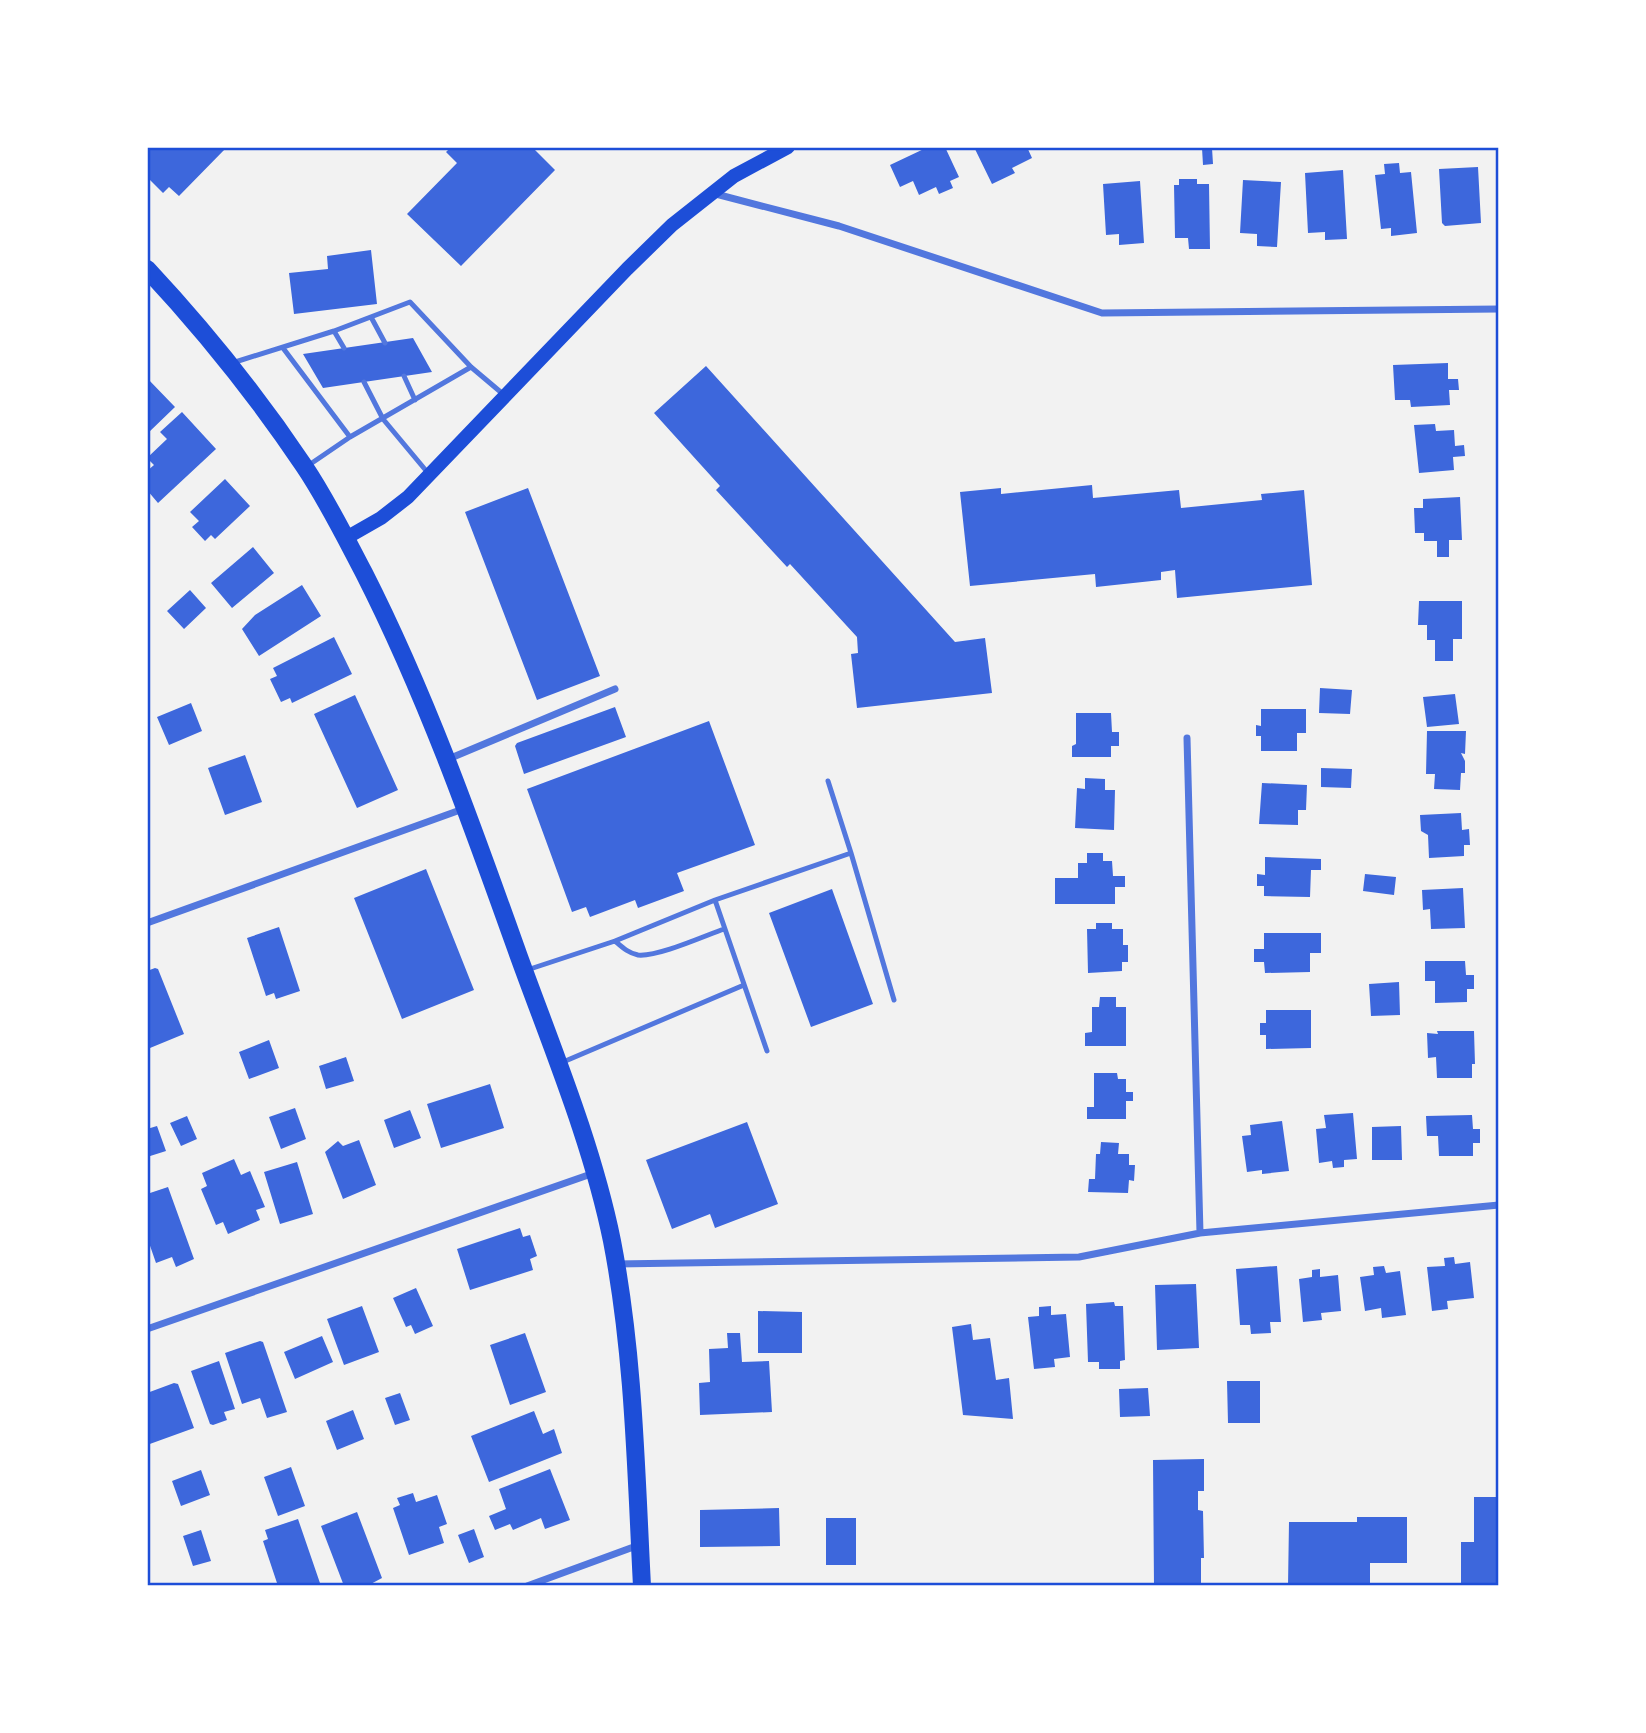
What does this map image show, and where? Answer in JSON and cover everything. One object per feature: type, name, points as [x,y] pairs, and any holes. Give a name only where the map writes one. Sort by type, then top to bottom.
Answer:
[{"type":"main road","points":[[346,538],[394,509],[430,475],[672,225],[734,176],[788,147]]},
{"type":"main road","points":[[150,278],[229,364],[305,468],[346,538],[408,666],[464,809],[558,1064],[594,1173],[616,1264],[630,1392],[642,1586]]},
{"type":"street","points":[[711,192],[839,226],[1102,313],[1499,309]]},
{"type":"street","points":[[445,760],[615,689]]},
{"type":"street","points":[[1187,738],[1200,1233]]},
{"type":"street","points":[[147,923],[464,809]]},
{"type":"street","points":[[147,1329],[594,1173]]},
{"type":"street","points":[[616,1264],[1079,1257],[1200,1233],[1499,1205]]},
{"type":"street","points":[[527,1586],[640,1544]]},
{"type":"lane","points":[[229,364],[334,331],[410,302],[471,368],[505,397]]},
{"type":"lane","points":[[371,317],[384,343]]},
{"type":"lane","points":[[334,331],[344,348]]},
{"type":"lane","points":[[283,348],[350,437]]},
{"type":"lane","points":[[305,468],[350,437],[471,368]]},
{"type":"lane","points":[[404,376],[415,400]]},
{"type":"lane","points":[[364,382],[383,419],[430,475]]},
{"type":"lane","points":[[828,781],[894,1000]]},
{"type":"lane","points":[[524,971],[615,941],[715,900],[851,853]]},
{"type":"lane","points":[[715,900],[768,1051]]},
{"type":"lane","points":[[615,941],[627,951],[639,955],[653,954],[724,929]]},
{"type":"lane","points":[[558,1064],[744,985]]},
{"type":"building","points":[[147,147],[226,148],[179,196],[169,187],[163,193],[147,177]]},
{"type":"building","points":[[451,147],[532,147],[555,170],[461,266],[407,214],[457,163],[446,152]]},
{"type":"building","points":[[928,147],[945,147],[959,177],[950,181],[953,188],[939,194],[936,187],[919,195],[913,181],[900,187],[890,165]]},
{"type":"building","points":[[974,147],[1027,147],[1032,158],[1012,168],[1015,173],[992,184]]},
{"type":"building","points":[[1202,148],[1212,148],[1213,164],[1203,165]]},
{"type":"building","points":[[1399,163],[1400,173],[1411,172],[1417,233],[1391,236],[1391,228],[1381,229],[1375,175],[1385,174],[1384,164]]},
{"type":"building","points":[[1478,167],[1481,223],[1445,226],[1442,223],[1439,169]]},
{"type":"building","points":[[1343,170],[1347,239],[1325,240],[1325,232],[1308,233],[1305,173]]},
{"type":"building","points":[[1179,179],[1197,179],[1197,184],[1209,184],[1210,249],[1189,249],[1188,238],[1175,238],[1174,185],[1179,185]]},
{"type":"building","points":[[1243,180],[1281,182],[1277,247],[1257,246],[1257,234],[1240,233]]},
{"type":"building","points":[[1140,181],[1144,243],[1119,245],[1119,234],[1106,235],[1103,184]]},
{"type":"building","points":[[371,250],[377,304],[294,314],[289,273],[328,269],[327,256]]},
{"type":"building","points":[[413,338],[432,372],[323,388],[303,354]]},
{"type":"building","points":[[1448,363],[1448,379],[1458,379],[1459,390],[1449,390],[1450,405],[1411,407],[1410,400],[1395,400],[1393,365]]},
{"type":"building","points":[[706,366],[955,642],[985,638],[992,693],[857,708],[851,654],[858,653],[857,637],[790,564],[787,567],[716,490],[720,486],[654,413]]},
{"type":"building","points":[[147,378],[175,407],[147,434]]},
{"type":"building","points":[[182,412],[216,449],[158,503],[147,490],[147,471],[154,465],[147,458],[167,439],[160,432]]},
{"type":"building","points":[[1435,424],[1436,431],[1454,430],[1455,446],[1464,445],[1465,456],[1453,457],[1454,470],[1419,473],[1414,425]]},
{"type":"building","points":[[225,479],[250,506],[215,539],[211,535],[205,541],[192,527],[199,521],[190,512]]},
{"type":"building","points":[[1092,485],[1093,498],[1179,490],[1181,508],[1262,500],[1261,494],[1304,490],[1312,585],[1177,598],[1175,570],[1161,572],[1161,580],[1096,587],[1095,574],[970,586],[960,492],[1001,488],[1001,494]]},
{"type":"building","points":[[528,488],[600,676],[537,700],[465,512]]},
{"type":"building","points":[[1460,497],[1462,540],[1449,540],[1449,557],[1437,557],[1437,541],[1424,541],[1424,533],[1415,533],[1414,508],[1423,508],[1423,499]]},
{"type":"building","points":[[253,547],[274,573],[232,608],[211,583]]},
{"type":"building","points":[[302,585],[321,616],[259,656],[242,629],[255,615]]},
{"type":"building","points":[[190,590],[206,608],[184,629],[167,611]]},
{"type":"building","points":[[1419,601],[1462,601],[1462,639],[1453,639],[1453,661],[1435,661],[1435,640],[1427,640],[1427,625],[1418,625]]},
{"type":"building","points":[[334,637],[352,674],[292,703],[290,698],[281,702],[270,679],[277,676],[273,668]]},
{"type":"building","points":[[1320,688],[1352,690],[1350,714],[1319,713]]},
{"type":"building","points":[[1455,694],[1459,724],[1427,727],[1423,697]]},
{"type":"building","points":[[355,695],[398,790],[357,808],[314,714]]},
{"type":"building","points":[[191,703],[202,731],[169,745],[157,717]]},
{"type":"building","points":[[615,707],[626,737],[524,774],[515,746],[517,743]]},
{"type":"building","points":[[1261,709],[1306,709],[1306,733],[1297,733],[1297,751],[1261,751],[1261,736],[1256,736],[1256,725],[1261,726]]},
{"type":"building","points":[[1076,713],[1111,713],[1112,732],[1119,732],[1119,746],[1111,746],[1111,757],[1072,757],[1072,746],[1076,744]]},
{"type":"building","points":[[709,721],[755,845],[677,873],[684,891],[638,908],[635,900],[590,917],[586,907],[572,912],[527,789]]},
{"type":"building","points":[[1427,731],[1466,731],[1465,754],[1461,753],[1465,761],[1465,773],[1461,773],[1460,790],[1434,789],[1435,774],[1426,774]]},
{"type":"building","points":[[245,755],[262,802],[225,815],[208,768]]},
{"type":"building","points":[[1321,768],[1352,769],[1351,788],[1321,787]]},
{"type":"building","points":[[1085,778],[1105,779],[1105,790],[1115,790],[1114,830],[1075,828],[1077,788],[1085,789]]},
{"type":"building","points":[[1262,783],[1307,785],[1306,810],[1298,810],[1298,825],[1259,824]]},
{"type":"building","points":[[1461,813],[1462,830],[1469,829],[1470,845],[1464,845],[1464,856],[1429,858],[1428,835],[1421,831],[1420,815]]},
{"type":"building","points":[[1087,853],[1103,853],[1103,861],[1112,861],[1113,876],[1125,876],[1125,887],[1115,887],[1115,904],[1055,904],[1055,878],[1078,878],[1078,863],[1087,863]]},
{"type":"building","points":[[1265,857],[1321,859],[1321,870],[1311,870],[1310,897],[1264,896],[1264,886],[1257,886],[1257,874],[1265,875]]},
{"type":"building","points":[[426,869],[474,990],[402,1019],[354,898]]},
{"type":"building","points":[[1365,874],[1396,877],[1394,895],[1363,891]]},
{"type":"building","points":[[1463,888],[1465,928],[1431,929],[1430,909],[1423,910],[1422,890]]},
{"type":"building","points":[[832,889],[873,1004],[811,1027],[769,913]]},
{"type":"building","points":[[1096,923],[1112,923],[1112,929],[1123,929],[1123,945],[1128,945],[1128,962],[1122,962],[1122,971],[1088,973],[1087,929],[1096,929]]},
{"type":"building","points":[[279,927],[300,991],[276,999],[274,993],[266,996],[247,938]]},
{"type":"building","points":[[1264,933],[1321,933],[1321,953],[1310,953],[1310,972],[1265,973],[1264,962],[1254,962],[1254,949],[1264,949]]},
{"type":"building","points":[[1425,961],[1465,961],[1466,975],[1474,975],[1474,989],[1467,989],[1467,1002],[1435,1003],[1435,981],[1425,981]]},
{"type":"building","points":[[158,969],[184,1034],[150,1048],[147,1041],[147,971]]},
{"type":"building","points":[[1399,982],[1400,1015],[1371,1016],[1369,984]]},
{"type":"building","points":[[1100,997],[1116,997],[1116,1007],[1126,1007],[1126,1046],[1085,1046],[1085,1033],[1092,1032],[1092,1007],[1099,1007]]},
{"type":"building","points":[[1266,1010],[1311,1010],[1311,1048],[1266,1049],[1266,1035],[1260,1035],[1260,1023],[1266,1023]]},
{"type":"building","points":[[1437,1031],[1474,1031],[1475,1064],[1472,1064],[1472,1078],[1437,1078],[1436,1057],[1428,1058],[1427,1033],[1438,1034]]},
{"type":"building","points":[[269,1040],[279,1068],[249,1079],[239,1052]]},
{"type":"building","points":[[346,1057],[354,1081],[326,1089],[319,1066]]},
{"type":"building","points":[[1094,1073],[1117,1073],[1118,1079],[1126,1079],[1126,1092],[1133,1092],[1133,1101],[1126,1101],[1126,1119],[1087,1119],[1087,1107],[1094,1107]]},
{"type":"building","points":[[490,1084],[504,1128],[441,1148],[427,1104]]},
{"type":"building","points":[[295,1108],[306,1139],[281,1149],[269,1117]]},
{"type":"building","points":[[410,1110],[421,1138],[394,1148],[384,1120]]},
{"type":"building","points":[[1353,1113],[1357,1159],[1344,1160],[1344,1167],[1333,1168],[1332,1161],[1319,1163],[1316,1129],[1326,1128],[1324,1115]]},
{"type":"building","points":[[1472,1115],[1473,1129],[1480,1129],[1480,1143],[1473,1143],[1473,1156],[1439,1156],[1438,1136],[1427,1136],[1426,1116]]},
{"type":"building","points":[[187,1116],[197,1139],[181,1146],[170,1123]]},
{"type":"building","points":[[1282,1121],[1289,1171],[1262,1174],[1262,1170],[1247,1172],[1242,1136],[1251,1135],[1250,1125]]},
{"type":"building","points":[[747,1122],[778,1204],[715,1228],[710,1214],[672,1229],[646,1160]]},
{"type":"building","points":[[157,1126],[166,1151],[147,1157],[147,1129]]},
{"type":"building","points":[[1401,1126],[1402,1160],[1372,1160],[1372,1127]]},
{"type":"building","points":[[359,1140],[376,1185],[343,1199],[325,1152],[338,1141],[343,1146]]},
{"type":"building","points":[[1101,1142],[1119,1143],[1118,1154],[1129,1154],[1129,1165],[1135,1165],[1134,1181],[1129,1180],[1128,1193],[1088,1192],[1089,1179],[1095,1179],[1096,1154],[1100,1154]]},
{"type":"building","points":[[234,1159],[241,1175],[250,1171],[265,1207],[256,1210],[260,1220],[228,1234],[223,1222],[216,1225],[201,1189],[207,1186],[202,1173]]},
{"type":"building","points":[[297,1162],[313,1214],[280,1224],[264,1172]]},
{"type":"building","points":[[168,1187],[194,1259],[176,1267],[172,1257],[156,1263],[147,1237],[147,1194]]},
{"type":"building","points":[[520,1228],[523,1237],[530,1235],[537,1256],[530,1259],[533,1270],[470,1290],[457,1249]]},
{"type":"building","points":[[1454,1257],[1455,1264],[1470,1262],[1474,1298],[1447,1301],[1448,1309],[1432,1311],[1427,1267],[1445,1266],[1444,1258]]},
{"type":"building","points":[[1277,1266],[1281,1322],[1270,1322],[1271,1333],[1251,1334],[1250,1325],[1240,1325],[1236,1269]]},
{"type":"building","points":[[1384,1266],[1386,1273],[1400,1271],[1406,1315],[1382,1318],[1381,1308],[1365,1311],[1360,1277],[1374,1275],[1373,1267]]},
{"type":"building","points":[[1320,1269],[1320,1277],[1338,1275],[1341,1311],[1321,1313],[1322,1320],[1303,1322],[1299,1279],[1312,1277],[1312,1270]]},
{"type":"building","points":[[1196,1284],[1199,1348],[1157,1350],[1155,1285]]},
{"type":"building","points":[[416,1288],[433,1326],[415,1334],[411,1325],[406,1327],[393,1298]]},
{"type":"building","points":[[1114,1302],[1115,1306],[1123,1306],[1125,1360],[1120,1361],[1120,1369],[1099,1369],[1099,1362],[1088,1362],[1086,1304]]},
{"type":"building","points":[[362,1306],[379,1352],[344,1365],[327,1319]]},
{"type":"building","points":[[1051,1306],[1051,1315],[1066,1314],[1070,1357],[1054,1359],[1055,1367],[1034,1369],[1028,1317],[1039,1316],[1039,1307]]},
{"type":"building","points":[[758,1311],[802,1312],[802,1353],[758,1353]]},
{"type":"building","points":[[971,1324],[973,1340],[990,1338],[996,1380],[1009,1378],[1013,1419],[963,1415],[952,1327]]},
{"type":"building","points":[[525,1333],[546,1392],[510,1405],[490,1345]]},
{"type":"building","points":[[727,1333],[740,1333],[742,1362],[769,1361],[772,1412],[700,1415],[699,1383],[710,1382],[709,1349],[728,1348]]},
{"type":"building","points":[[322,1336],[333,1362],[295,1379],[284,1352]]},
{"type":"building","points":[[263,1342],[287,1412],[267,1418],[260,1398],[242,1404],[225,1353]]},
{"type":"building","points":[[219,1361],[235,1409],[224,1412],[227,1420],[213,1425],[210,1424],[191,1371]]},
{"type":"building","points":[[1227,1381],[1260,1381],[1260,1423],[1228,1423]]},
{"type":"building","points":[[178,1384],[194,1428],[147,1445],[147,1393]]},
{"type":"building","points":[[1148,1388],[1150,1416],[1120,1417],[1119,1389]]},
{"type":"building","points":[[400,1393],[410,1420],[395,1425],[385,1398]]},
{"type":"building","points":[[353,1410],[364,1439],[337,1450],[326,1421]]},
{"type":"building","points":[[534,1411],[543,1434],[554,1429],[562,1453],[489,1482],[471,1436]]},
{"type":"building","points":[[1204,1459],[1204,1491],[1198,1491],[1198,1510],[1203,1511],[1204,1558],[1201,1558],[1201,1586],[1154,1586],[1153,1460]]},
{"type":"building","points":[[291,1467],[305,1506],[278,1516],[264,1477]]},
{"type":"building","points":[[550,1469],[570,1520],[545,1529],[541,1518],[513,1530],[510,1524],[495,1530],[489,1516],[506,1509],[499,1489]]},
{"type":"building","points":[[201,1470],[210,1495],[181,1506],[172,1481]]},
{"type":"building","points":[[413,1493],[416,1502],[437,1495],[447,1524],[439,1527],[444,1543],[409,1555],[393,1508],[400,1505],[397,1498]]},
{"type":"building","points":[[1474,1497],[1499,1497],[1499,1586],[1461,1586],[1461,1542],[1474,1542]]},
{"type":"building","points":[[779,1508],[780,1546],[700,1547],[700,1510]]},
{"type":"building","points":[[357,1512],[382,1578],[367,1586],[344,1586],[321,1526]]},
{"type":"building","points":[[1357,1517],[1407,1517],[1407,1563],[1370,1563],[1370,1586],[1288,1586],[1289,1522],[1357,1522]]},
{"type":"building","points":[[826,1518],[856,1518],[856,1565],[826,1565]]},
{"type":"building","points":[[298,1519],[321,1586],[278,1586],[263,1541],[268,1539],[265,1530]]},
{"type":"building","points":[[474,1529],[484,1557],[469,1563],[458,1535]]},
{"type":"building","points":[[201,1530],[211,1561],[193,1566],[183,1536]]}]
